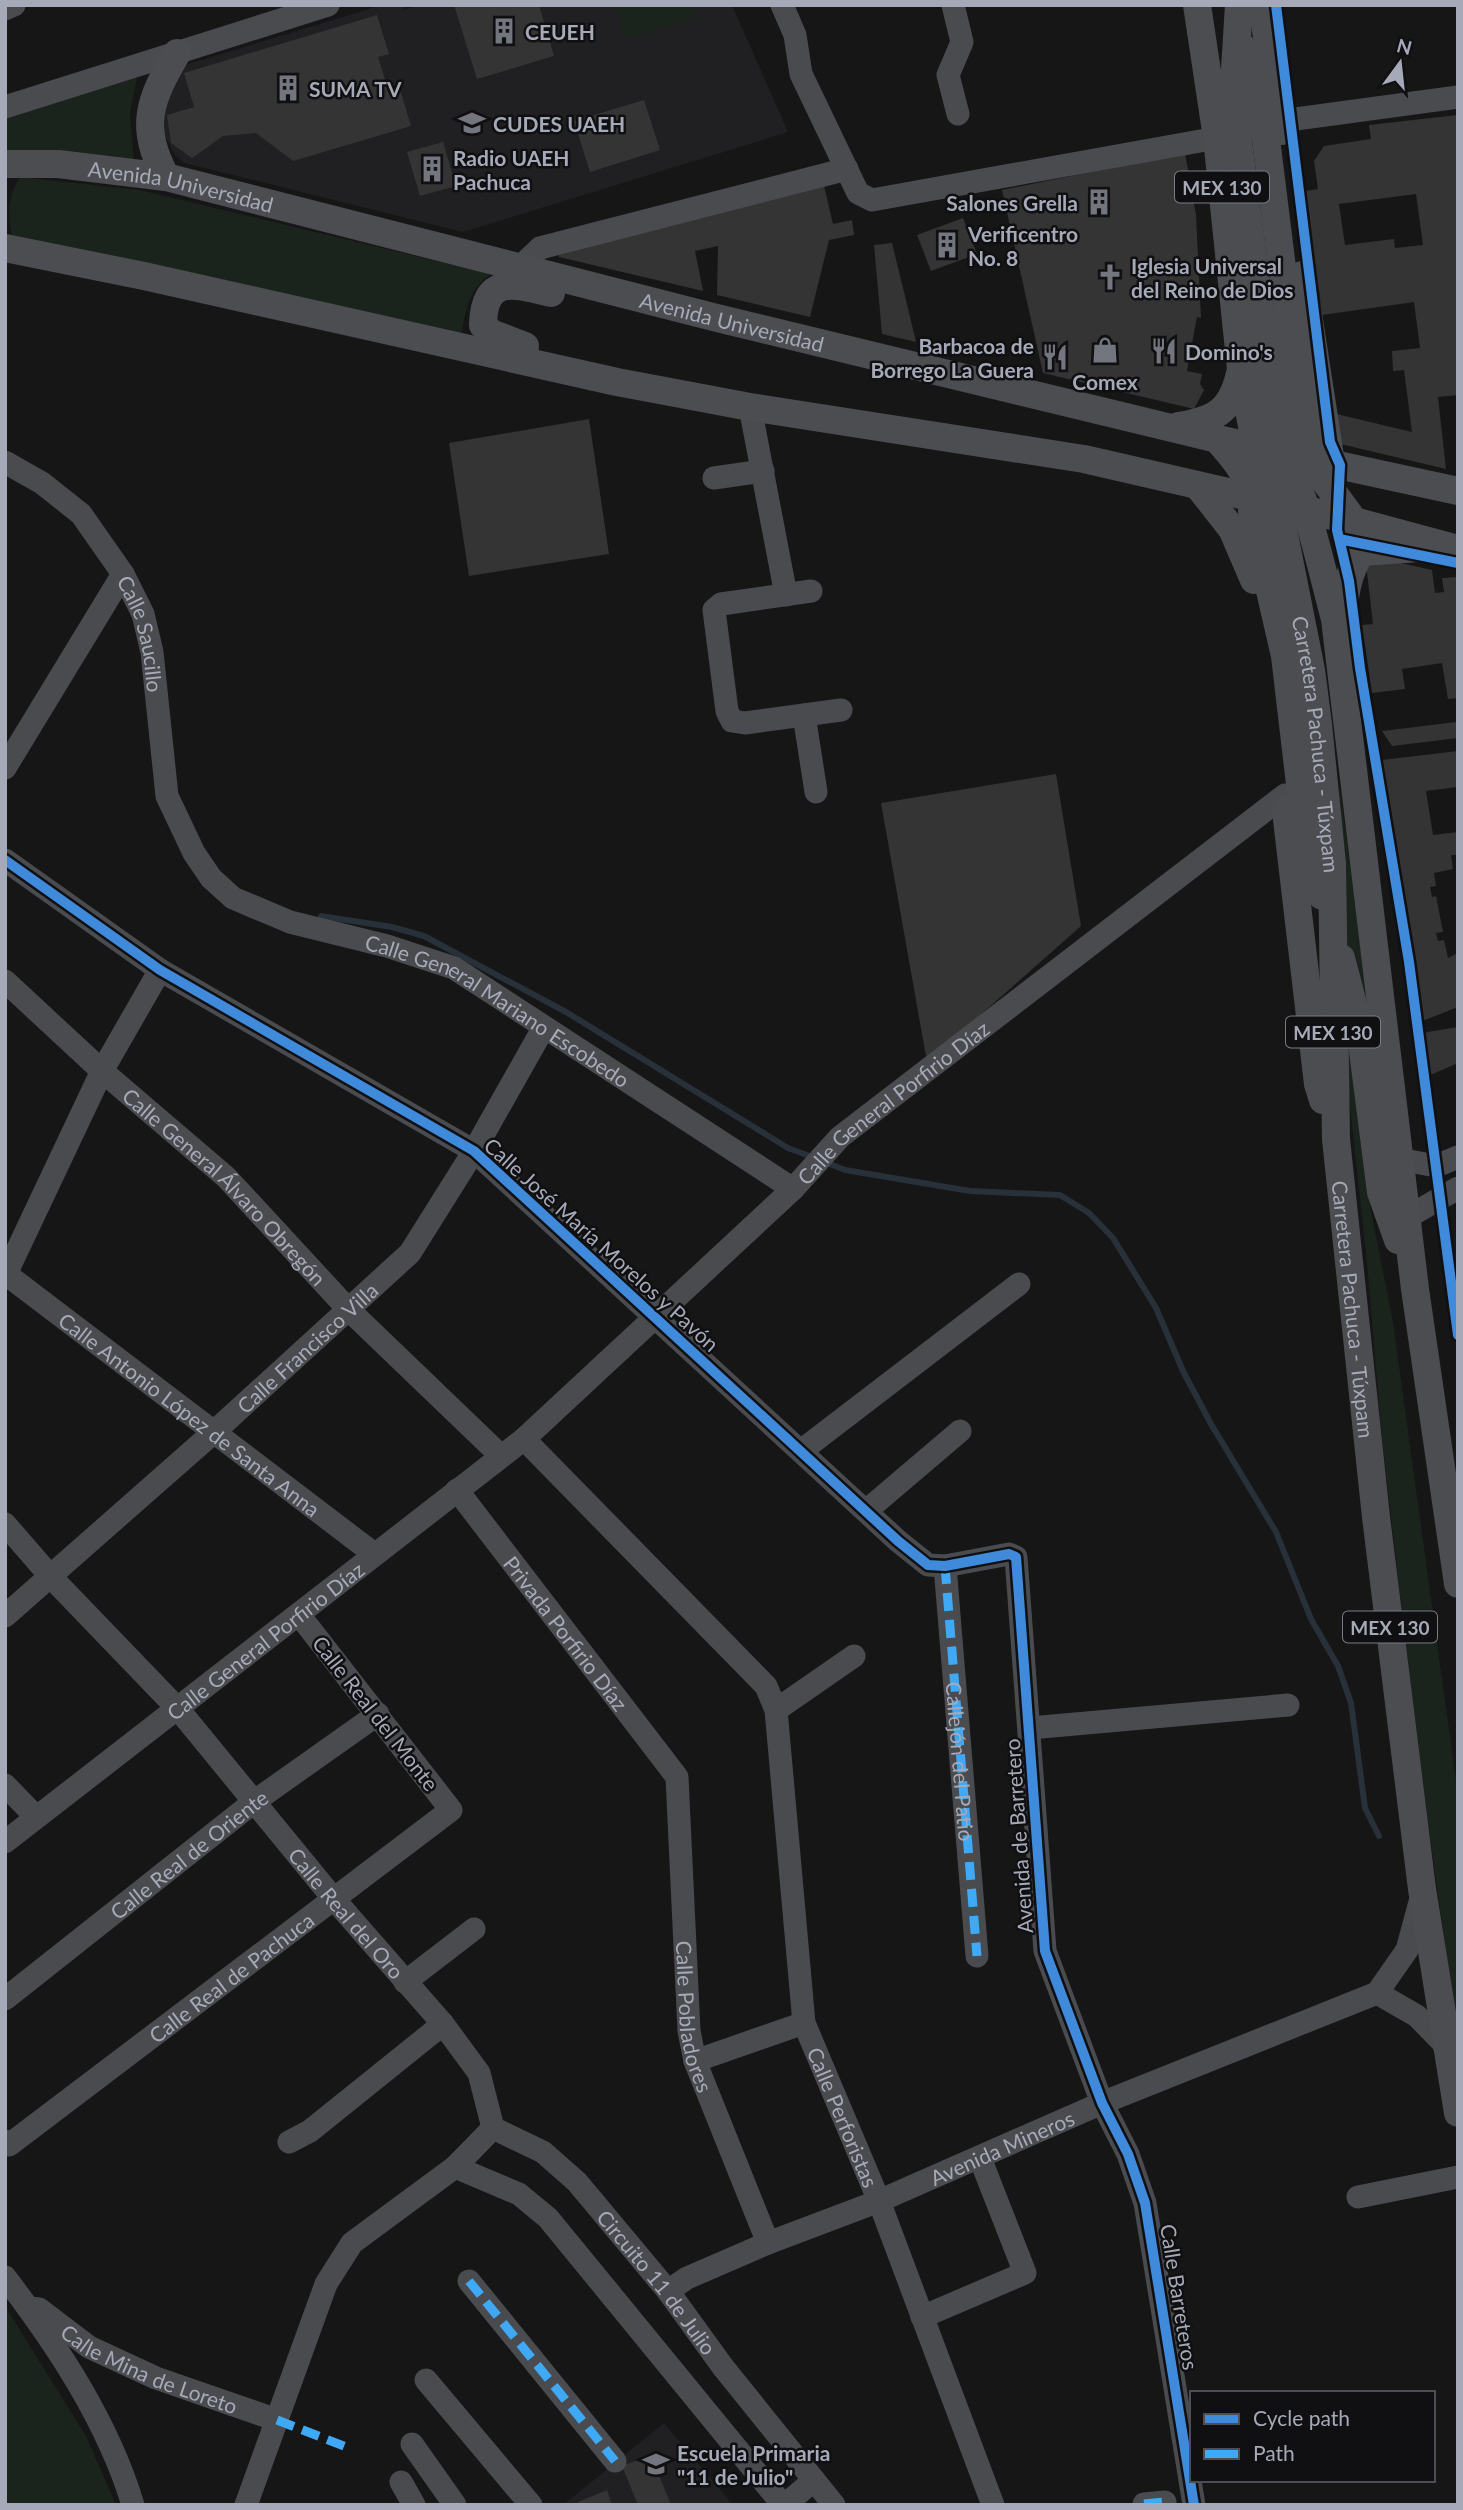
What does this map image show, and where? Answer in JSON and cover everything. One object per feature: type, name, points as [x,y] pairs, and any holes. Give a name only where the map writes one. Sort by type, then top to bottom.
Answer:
[{"type":"main road","name":"MEX 130","points":[[1198,5],[1217,138],[1241,369],[1253,431],[1289,479]]},
{"type":"main road","points":[[1262,5],[1281,121],[1289,479]]},
{"type":"main road","name":"MEX 130","points":[[1234,14],[1234,85],[1238,141],[1275,431],[1289,479]]},
{"type":"main road","points":[[166,177],[154,155],[149,114],[157,87],[177,52]]},
{"type":"main road","name":"Avenida Universidad","points":[[5,164],[58,164],[166,177],[717,318],[1210,437]]},
{"type":"main road","points":[[5,248],[144,276],[617,382],[750,407],[1084,459],[1199,487],[1373,473],[1458,491]]},
{"type":"main road","points":[[617,382],[573,361],[491,333],[483,324],[483,310],[490,293],[501,285],[522,286],[675,324],[717,318]]},
{"type":"main road","points":[[1169,427],[1210,420],[1222,411],[1237,389],[1241,369]]},
{"type":"main road","points":[[1210,437],[1289,479],[1357,522],[1458,549]]},
{"type":"main road","points":[[1199,487],[1212,467],[1210,437]]},
{"type":"main road","points":[[1357,522],[1352,500],[1353,490],[1359,482],[1373,473]]},
{"type":"main road","name":"Carretera Pachuca - Túxpam","points":[[1289,479],[1338,641],[1415,1289],[1449,1465],[1457,1565]]},
{"type":"main road","name":"Carretera Pachuca - Túxpam","points":[[1289,479],[1331,852],[1336,1139],[1378,1531],[1423,1889],[1458,2113]]},
{"type":"main road","points":[[1199,487],[1232,529],[1253,572],[1285,795],[1298,936],[1318,1084],[1336,1139]]},
{"type":"main road","points":[[1338,641],[1347,584],[1353,564],[1362,552],[1400,547],[1458,549]]},
{"type":"main road","points":[[1331,925],[1361,1035],[1381,1192],[1415,1289]]},
{"type":"street","points":[[5,9],[14,5]]},
{"type":"street","points":[[5,107],[328,5]]},
{"type":"street","points":[[782,5],[795,35],[801,74],[858,193],[872,200],[1217,138]]},
{"type":"street","points":[[953,5],[962,42],[948,75],[958,114]]},
{"type":"street","points":[[1281,121],[1458,97]]},
{"type":"street","points":[[520,267],[540,248],[847,169]]},
{"type":"street","points":[[750,407],[786,594]]},
{"type":"street","name":"Calle Saucillo","points":[[5,462],[42,483],[81,514],[123,574],[143,614],[152,652],[167,796],[194,853]]},
{"type":"street","points":[[714,478],[763,471]]},
{"type":"street","points":[[5,768],[123,574]]},
{"type":"street","points":[[811,591],[720,604],[714,610],[725,697],[732,721],[745,723],[841,710]]},
{"type":"street","points":[[804,715],[816,792]]},
{"type":"street","name":"Calle General Porfirio Díaz","points":[[5,1842],[300,1616],[373,1553],[524,1439],[798,1184],[840,1137],[1285,795]]},
{"type":"street","name":"Calle General Mariano Escobedo","points":[[194,853],[211,878],[233,898],[290,922],[387,946],[454,968],[544,1027],[798,1184]]},
{"type":"street","name":"Calle José María Morelos y Pavón","points":[[5,860],[160,970],[474,1152],[866,1511],[937,1565]]},
{"type":"street","points":[[6,1275],[102,1071],[160,970]]},
{"type":"street","name":"Calle General Álvaro Obregón","points":[[5,981],[102,1071],[226,1177],[348,1309],[500,1455]]},
{"type":"street","name":"Calle Francisco Villa","points":[[5,1616],[214,1432],[410,1253],[474,1152],[544,1027]]},
{"type":"street","points":[[1399,1159],[1436,1166],[1458,1157]]},
{"type":"street","points":[[1406,1218],[1458,1188]]},
{"type":"street","name":"Calle Antonio López de Santa Anna","points":[[6,1275],[373,1553]]},
{"type":"street","points":[[801,1451],[1019,1284]]},
{"type":"street","points":[[866,1511],[960,1431]]},
{"type":"street","points":[[524,1439],[766,1686],[776,1710],[854,1656]]},
{"type":"street","name":"Privada Porfirio Díaz","points":[[457,1490],[677,1777]]},
{"type":"street","name":"Calle Real del Oro","points":[[5,1524],[51,1577],[179,1710],[332,1898],[443,2024],[479,2073],[493,2128]]},
{"type":"street","name":"Avenida de Barretero","points":[[937,1565],[1009,1554],[1016,1557],[1045,1951],[1102,2103]]},
{"type":"street","name":"Callejón del Patio","points":[[937,1565],[977,1956]]},
{"type":"street","name":"Calle Real del Monte","points":[[300,1616],[451,1810]]},
{"type":"street","points":[[1030,1728],[1288,1705]]},
{"type":"street","name":"Calle Perforistas","points":[[776,1710],[804,2023],[879,2202],[993,2505]]},
{"type":"street","name":"Calle Real de Oriente","points":[[5,1999],[255,1801],[377,1714]]},
{"type":"street","name":"Calle Pobladores","points":[[677,1777],[689,2031],[695,2061],[768,2244]]},
{"type":"street","points":[[5,1785],[36,1817]]},
{"type":"street","name":"Calle Real de Pachuca","points":[[7,2143],[451,1810]]},
{"type":"street","points":[[1423,1889],[1407,1950],[1377,1993],[1417,2017],[1450,2050]]},
{"type":"street","points":[[405,1982],[474,1928]]},
{"type":"street","name":"Avenida Mineros","points":[[668,2291],[687,2278],[879,2202],[1102,2103],[1377,1993]]},
{"type":"street","points":[[695,2061],[804,2023]]},
{"type":"street","points":[[289,2142],[310,2132],[443,2024]]},
{"type":"street","name":"Calle Barreteros","points":[[1102,2103],[1128,2154],[1147,2212],[1175,2502]]},
{"type":"street","points":[[246,2505],[326,2284],[352,2243],[455,2167],[493,2128]]},
{"type":"street","name":"Circuito 11 de Julio","points":[[493,2128],[543,2152],[577,2182],[668,2291],[723,2367],[834,2505]]},
{"type":"street","points":[[922,2317],[1025,2273],[980,2158]]},
{"type":"street","name":"Circuito 11 de Julio","points":[[455,2167],[519,2194],[548,2218],[783,2505]]},
{"type":"street","points":[[1358,2197],[1458,2177]]},
{"type":"street","points":[[5,2277],[30,2308],[91,2406],[125,2479],[133,2505]]},
{"type":"street","points":[[469,2281],[615,2460]]},
{"type":"street","name":"Calle Mina de Loreto","points":[[30,2308],[39,2309],[89,2347],[156,2378],[277,2420]]},
{"type":"street","points":[[426,2380],[531,2505]]},
{"type":"street","points":[[412,2444],[455,2505]]},
{"type":"street","points":[[783,2505],[814,2480]]},
{"type":"street","points":[[401,2483],[414,2505]]},
{"type":"shaded area","name":"CUDES UAEH","points":[[382,5],[402,5],[404,10],[420,5],[732,5],[788,132],[463,232],[184,163],[175,155],[162,130],[161,115],[182,66]]},
{"type":"shaded area","points":[[614,5],[690,5],[695,17],[626,40]]},
{"type":"shaded area","points":[[137,77],[130,113],[134,162],[5,155],[5,119]]},
{"type":"shaded area","points":[[20,177],[140,190],[491,274],[473,294],[461,336],[13,239],[9,207]]},
{"type":"shaded area","points":[[1337,790],[1340,790],[1369,1008],[1341,927]]},
{"type":"shaded area","points":[[1351,1041],[1370,1207],[1393,1322],[1458,1795],[1458,2036],[1421,1774],[1382,1439],[1367,1262],[1343,1043]]},
{"type":"shaded area","points":[[5,2306],[86,2436],[116,2505],[5,2505]]},
{"type":"shaded area","name":"Escuela Primaria \"11 de Julio\"","points":[[664,2423],[733,2505],[563,2505]]},
{"type":"building","name":"CEUEH","points":[[454,5],[539,5],[554,56],[477,79]]},
{"type":"building","name":"SUMA TV","points":[[377,15],[389,54],[378,57],[388,89],[399,86],[411,126],[293,161],[256,133],[223,136],[192,158],[171,143],[167,115],[194,107],[184,73]]},
{"type":"building","points":[[644,100],[660,150],[590,172],[574,121]]},
{"type":"building","points":[[1458,115],[1458,395],[1438,397],[1446,469],[1332,442],[1328,412],[1412,432],[1404,370],[1393,371],[1392,351],[1420,348],[1414,302],[1322,315],[1319,290],[1312,291],[1300,192],[1318,189],[1314,161],[1324,146],[1371,139],[1369,125]],"holes":[[[1416,194],[1423,245],[1395,248],[1394,239],[1345,245],[1339,204]]]},
{"type":"building","name":"Radio UAEH Pachuca","points":[[443,142],[456,186],[420,196],[407,152]]},
{"type":"building","points":[[1185,153],[1196,215],[1201,318],[1197,317],[1187,371],[1202,374],[1200,384],[1204,390],[1194,409],[1043,373],[1002,190]]},
{"type":"building","points":[[823,182],[833,224],[852,220],[854,235],[829,240],[810,317],[717,295],[718,246],[695,251],[703,291],[559,257],[557,248]]},
{"type":"building","name":"Verificentro No. 8","points":[[963,218],[977,254],[931,271],[917,235]]},
{"type":"building","points":[[892,243],[916,342],[882,334],[874,245]]},
{"type":"building","points":[[589,419],[609,554],[469,576],[449,443]]},
{"type":"building","points":[[1365,555],[1432,570],[1435,593],[1444,592],[1442,578],[1458,577],[1458,698],[1448,699],[1442,663],[1402,669],[1405,689],[1372,693],[1362,625],[1373,624]]},
{"type":"building","points":[[1456,722],[1458,738],[1392,746],[1382,731]]},
{"type":"building","points":[[1458,751],[1458,787],[1426,791],[1433,835],[1458,832],[1458,855],[1451,855],[1453,869],[1434,873],[1436,886],[1430,887],[1432,897],[1436,896],[1443,932],[1436,933],[1438,941],[1444,940],[1448,958],[1458,953],[1458,1007],[1420,1022],[1382,760]]},
{"type":"building","points":[[1056,774],[1081,926],[927,1062],[881,803]]},
{"type":"building","points":[[1458,1027],[1458,1063],[1428,1076],[1422,1033]]},
{"type":"building","points":[[651,2455],[671,2505],[638,2505],[622,2466]]},
{"type":"building","points":[[607,2490],[612,2505],[579,2505],[578,2502]]},
{"type":"waterway","points":[[321,916],[392,927],[424,936],[566,1012],[788,1148],[815,1158]]},
{"type":"waterway","points":[[825,1162],[845,1170],[970,1191],[1060,1195],[1089,1213],[1113,1238],[1156,1308],[1183,1371],[1211,1424],[1276,1532],[1311,1619],[1338,1666],[1351,1703],[1365,1808],[1379,1836]]},
{"type":"marked path","points":[[945,1566],[977,1956]]},
{"type":"marked path","points":[[469,2281],[615,2461]]},
{"type":"marked path","points":[[277,2420],[349,2448]]},
{"type":"marked path","points":[[1144,2504],[1165,2502]]},
{"type":"cycle path","points":[[1276,5],[1330,442],[1340,465],[1337,530],[1349,581],[1360,668],[1409,962],[1458,1335]]},
{"type":"cycle path","points":[[1339,539],[1458,563]]},
{"type":"cycle path","points":[[5,860],[160,970],[474,1151],[898,1541],[928,1565],[945,1566],[1009,1554],[1016,1557],[1045,1951],[1102,2103],[1128,2154],[1145,2203],[1190,2480]]},
{"type":"cycle path","points":[[1190,2482],[1194,2505]]},
{"type":"place","name":"CEUEH","points":[[504,31]]},
{"type":"place","name":"SUMA TV","points":[[288,88]]},
{"type":"place","name":"CUDES UAEH","points":[[472,123]]},
{"type":"place","name":"Radio UAEH Pachuca","points":[[432,169]]},
{"type":"place","name":"Salones Grella","points":[[1099,202]]},
{"type":"place","name":"Verificentro No. 8","points":[[947,245]]},
{"type":"place","name":"Iglesia Universal del Reino de Dios","points":[[1110,277]]},
{"type":"place","name":"Comex","points":[[1105,350]]},
{"type":"place","name":"Domino's","points":[[1164,351]]},
{"type":"place","name":"Barbacoa de Borrego La Guera","points":[[1055,357]]},
{"type":"place","name":"Escuela Primaria \"11 de Julio\"","points":[[656,2464]]}]
